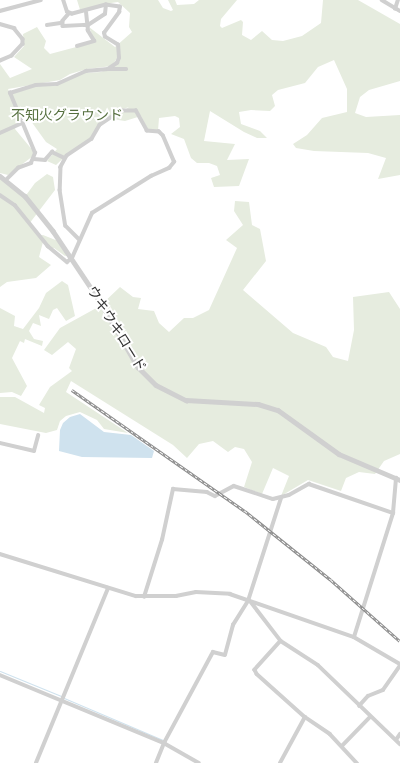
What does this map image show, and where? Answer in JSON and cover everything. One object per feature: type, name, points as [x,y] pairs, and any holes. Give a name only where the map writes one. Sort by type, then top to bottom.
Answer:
[{"type":"street","points":[[0,11],[42,0]]},
{"type":"street","points":[[63,0],[69,14]]},
{"type":"street","points":[[382,0],[400,11]]},
{"type":"street","points":[[395,9],[398,0]]},
{"type":"street","points":[[62,23],[69,14],[86,13],[106,5],[117,5],[120,10],[104,30],[105,37],[118,46],[120,52],[117,63],[108,69]]},
{"type":"street","points":[[47,25],[62,23],[64,26],[86,25],[105,14],[106,5]]},
{"type":"street","points":[[77,46],[94,41],[88,31],[86,13]]},
{"type":"street","points":[[0,24],[14,28],[23,39],[23,44],[12,56],[0,61]]},
{"type":"street","points":[[34,159],[34,146],[22,123],[10,93],[12,91],[36,85],[57,84],[84,72],[108,69],[126,69]]},
{"type":"street","points":[[0,195],[15,205],[48,246],[67,262],[72,258],[90,216],[96,209],[151,176],[169,168],[174,162],[163,136],[159,132],[147,131],[139,113],[128,109],[118,112],[100,125],[92,139],[65,158],[61,167],[63,212],[66,226],[79,239]]},
{"type":"street","points":[[0,133],[22,123]]},
{"type":"street","points":[[7,179],[18,168],[28,164],[34,159],[44,160],[52,152],[65,158]]},
{"type":"street","name":"ウキウキロード","points":[[0,176],[7,179],[25,196],[72,258],[138,367],[159,388],[186,400],[253,403],[278,410],[338,454],[398,479]]},
{"type":"street","points":[[0,443],[34,451],[38,436]]},
{"type":"street","points":[[354,636],[392,512],[398,479]]},
{"type":"street","points":[[144,597],[162,540],[173,489],[207,492],[215,496],[234,486],[266,497],[281,498],[309,484],[392,512]]},
{"type":"street","points":[[156,763],[164,743],[214,652],[225,655],[233,625],[250,602],[281,498]]},
{"type":"street","points":[[0,559],[1,554],[108,588],[144,597],[176,596],[196,592],[230,594],[354,636],[400,665],[383,690],[368,696],[359,706]]},
{"type":"street","points":[[36,763],[108,588]]},
{"type":"street","points":[[250,602],[281,641],[318,665],[370,717],[400,744]]},
{"type":"street","points":[[281,641],[254,670],[305,717],[342,746],[357,763]]},
{"type":"street","points":[[0,674],[164,743],[199,763]]},
{"type":"street","points":[[280,763],[305,717]]},
{"type":"street","points":[[342,746],[370,717]]},
{"type":"street","points":[[396,740],[400,734]]},
{"type":"green space","name":"不知火グラウンド","points":[[77,0],[158,0],[163,8],[171,11],[173,10],[168,0],[175,0],[177,5],[194,4],[199,0],[237,0],[221,19],[220,26],[222,28],[241,20],[243,22],[242,35],[251,40],[262,31],[272,40],[283,41],[302,36],[321,23],[323,0],[358,0],[400,24],[400,81],[369,90],[360,97],[355,113],[366,117],[400,115],[400,175],[378,179],[386,158],[368,153],[314,151],[296,148],[293,144],[307,135],[322,118],[347,112],[347,89],[334,60],[318,67],[305,83],[278,90],[272,95],[275,106],[270,111],[251,110],[239,112],[241,124],[260,131],[267,138],[257,138],[244,132],[210,111],[204,141],[235,144],[227,160],[249,159],[239,186],[214,187],[211,178],[220,175],[217,166],[209,163],[197,163],[191,158],[184,139],[171,134],[180,127],[179,118],[175,116],[159,118],[158,131],[148,130],[141,116],[125,121],[112,119],[129,107],[117,111],[101,122],[90,140],[71,151],[56,165],[47,161],[57,149],[46,142],[23,110],[15,115],[18,121],[15,129],[34,152],[33,156],[8,175],[0,173],[0,64],[10,78],[32,69],[14,57],[24,46],[23,34],[37,27],[46,41],[44,48],[50,54],[95,42],[89,27],[115,47],[132,32],[129,27],[130,13],[118,2],[104,4],[81,13]],"holes":[[[120,55],[117,64],[101,72],[85,73],[53,86],[35,86],[10,93],[8,89],[60,80],[70,74],[87,69],[112,66]]]},
{"type":"green space","points":[[47,174],[53,177],[55,190],[29,224],[38,236],[43,235],[58,241],[68,255],[65,256],[54,248],[50,249],[43,242],[39,257],[51,265],[36,278],[7,282],[0,287],[0,178],[24,198],[35,183]]},
{"type":"green space","points":[[235,201],[249,202],[252,225],[260,229],[266,261],[243,290],[293,333],[326,347],[333,357],[348,361],[354,330],[353,297],[389,292],[400,309],[400,454],[384,461],[375,474],[359,472],[346,478],[341,491],[308,480],[281,496],[289,476],[273,468],[262,494],[244,487],[252,462],[244,449],[235,447],[228,452],[213,441],[199,444],[187,458],[173,445],[71,381],[66,392],[128,433],[104,429],[97,420],[80,412],[66,416],[60,421],[57,430],[46,433],[0,424],[0,397],[15,397],[44,413],[45,408],[39,405],[50,387],[72,371],[69,368],[76,349],[68,342],[52,355],[44,350],[60,328],[100,306],[120,287],[133,297],[141,298],[138,309],[154,311],[159,323],[169,332],[184,318],[193,318],[209,310],[237,248],[226,240],[243,225],[234,211]]},
{"type":"green space","points":[[62,281],[68,285],[75,316],[66,321],[57,308],[53,310],[49,319],[39,315],[41,326],[33,323],[29,331],[34,339],[43,341],[42,346],[25,339],[24,343],[20,341],[12,358],[27,386],[21,396],[12,392],[0,393],[0,308],[15,316],[14,326],[23,329],[39,308],[46,293]]},
{"type":"water","points":[[80,414],[104,432],[131,435],[154,451],[152,458],[82,457],[59,451],[60,430],[63,423],[70,417]]},
{"type":"waterway","points":[[0,671],[61,696]]},
{"type":"waterway","points":[[64,698],[163,740]]},
{"type":"railway","points":[[72,390],[245,511],[331,580],[400,641]]}]
